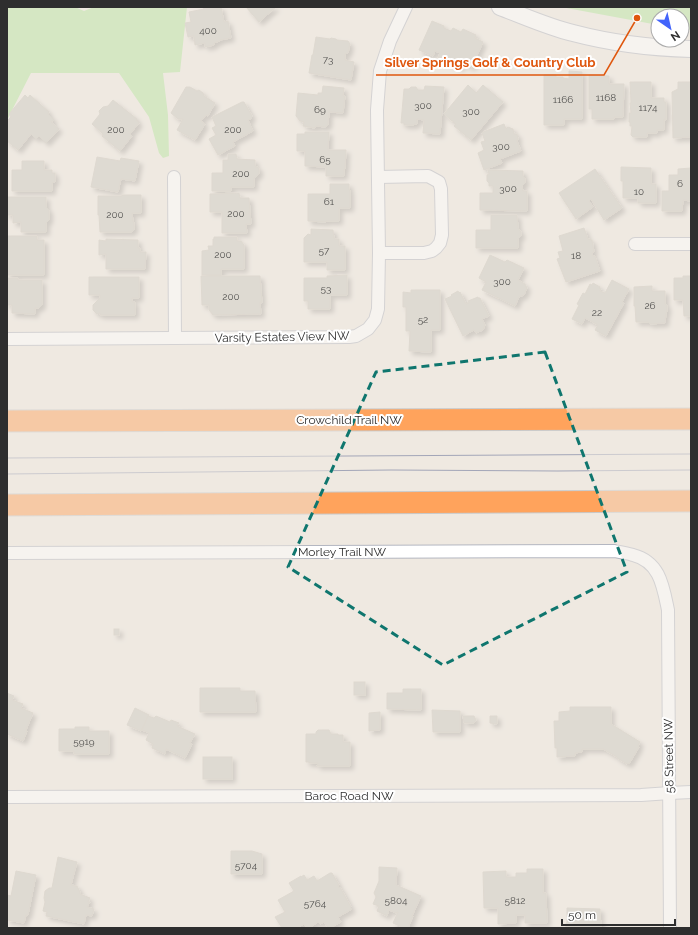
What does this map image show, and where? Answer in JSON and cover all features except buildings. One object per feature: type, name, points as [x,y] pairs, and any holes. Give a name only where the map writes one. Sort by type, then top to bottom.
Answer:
[{"type":"highway","name":"Crowchild Trail NW","points":[[12,419],[691,419]]},
{"type":"highway","points":[[7,505],[691,501]]},
{"type":"street","name":"Varsity Estates View NW","points":[[7,339],[349,337],[356,336],[368,329],[377,316],[378,309],[379,253],[377,110],[380,71],[390,41],[406,7]]},
{"type":"street","points":[[500,7],[555,28],[592,38],[633,45],[691,48]]},
{"type":"street","points":[[378,178],[428,176],[439,182],[441,189],[442,235],[440,242],[432,251],[424,253],[379,253]]},
{"type":"street","points":[[174,177],[175,338]]},
{"type":"street","points":[[635,244],[691,244]]},
{"type":"street","name":"Morley Trail NW","points":[[7,553],[614,551],[634,555],[648,562],[657,572],[663,585]]},
{"type":"street","name":"58 Street NW","points":[[663,585],[668,610],[670,928]]},
{"type":"street","name":"Baroc Road NW","points":[[7,796],[633,795],[691,792]]},
{"type":"highlighted area","points":[[545,352],[627,572],[443,665],[288,567],[376,372]]},
{"type":"green space","points":[[7,7],[75,7],[84,11],[94,7],[187,7],[180,72],[163,73],[168,115],[169,156],[163,158],[159,153],[149,117],[119,73],[31,73],[7,120]]},
{"type":"green space","points":[[561,7],[691,7],[691,30],[690,8],[650,8],[650,24]]},
{"type":"tram line","points":[[7,458],[691,454]]},
{"type":"tram line","points":[[7,474],[391,470],[691,470]]},
{"type":"place","name":"Silver Springs Golf & Country Club","points":[[637,18]]}]
